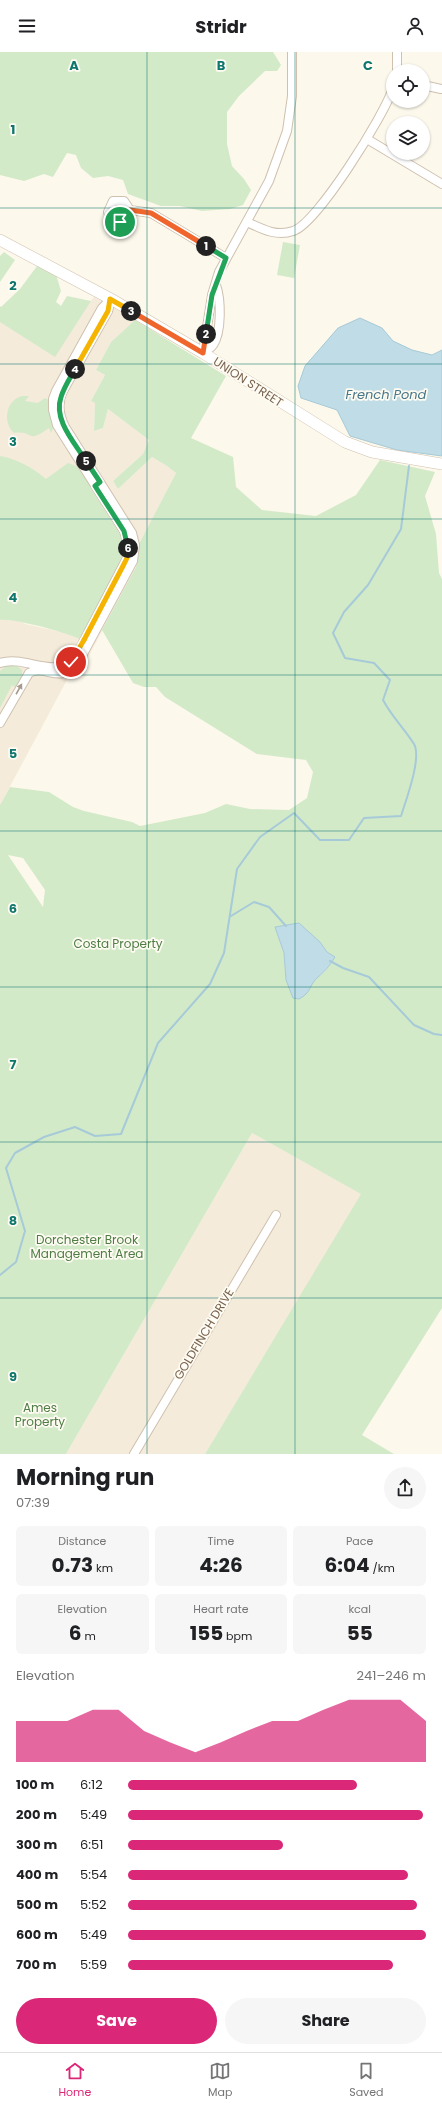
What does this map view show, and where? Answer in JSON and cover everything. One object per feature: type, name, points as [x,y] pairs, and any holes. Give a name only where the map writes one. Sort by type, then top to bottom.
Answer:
[{"type":"main road","name":"UNION STREET","points":[[0,240],[110,299],[203,353],[345,442],[372,452],[442,464]]},
{"type":"street","points":[[203,353],[213,345],[218,327],[219,296],[216,285],[226,258],[269,181],[287,130],[292,96],[292,52]]},
{"type":"street","points":[[396,64],[397,52]]},
{"type":"street","points":[[430,87],[442,90]]},
{"type":"street","points":[[247,222],[264,230],[276,233],[286,233],[302,227],[321,206],[382,116],[386,106]]},
{"type":"street","points":[[367,139],[442,184]]},
{"type":"street","points":[[130,210],[151,213],[226,258]]},
{"type":"street","points":[[0,723],[28,674],[35,671],[60,674],[75,668],[132,564],[135,553],[133,537],[54,415],[57,397],[108,311],[110,299]]},
{"type":"street","points":[[0,663],[10,660],[58,668],[71,662],[125,562],[128,549],[126,536],[98,484]]},
{"type":"street","points":[[23,662],[28,674]]},
{"type":"street","name":"GOLDFINCH DRIVE","points":[[134,1454],[276,1215]]},
{"type":"shaded area","points":[[94,297],[135,320],[111,342],[96,370],[105,375],[91,401],[95,402],[94,431],[103,428],[108,409],[149,440],[143,454],[113,481],[118,489],[152,457],[176,473],[139,544],[138,557],[134,571],[85,663],[79,671],[68,678],[0,805],[0,620],[10,616],[25,624],[71,634],[123,540],[119,532],[0,472],[0,317],[54,346]]},
{"type":"shaded area","points":[[252,1133],[362,1194],[205,1454],[66,1454]]},
{"type":"green space","points":[[0,52],[273,52],[281,65],[277,71],[265,71],[239,96],[227,112],[227,144],[232,166],[244,179],[251,190],[243,205],[230,209],[202,211],[180,206],[161,206],[128,194],[123,180],[108,176],[93,178],[81,168],[76,155],[67,153],[53,177],[44,174],[24,181],[0,175]]},
{"type":"green space","points":[[283,242],[300,245],[294,278],[277,275]]},
{"type":"green space","points":[[4,252],[15,260],[0,282],[0,256]]},
{"type":"green space","points":[[40,262],[55,271],[61,291],[56,302],[61,306],[67,296],[91,301],[55,357],[0,322],[0,306],[1,307],[20,289]]},
{"type":"green space","points":[[135,320],[226,376],[191,438],[233,457],[236,487],[262,510],[316,516],[356,495],[380,460],[435,472],[425,496],[436,534],[439,573],[442,579],[442,1308],[362,1435],[394,1454],[205,1454],[361,1194],[252,1133],[66,1454],[0,1454],[0,805],[10,787],[49,792],[73,807],[132,822],[140,826],[205,813],[226,804],[250,809],[289,810],[307,798],[313,772],[306,760],[257,754],[165,697],[156,687],[144,687],[133,683],[102,630],[136,567],[139,544],[176,473],[152,457],[118,489],[113,481],[143,454],[149,440],[108,409],[103,428],[94,431],[95,403],[91,401],[105,375],[96,370],[111,342]],"holes":[[[8,855],[23,858],[45,890],[43,907]],[[276,927],[320,942],[327,952],[334,957],[325,971],[315,978],[286,980],[284,953]]]},
{"type":"green space","points":[[22,396],[29,396],[25,401],[38,403],[45,398],[49,400],[54,426],[51,433],[49,428],[36,436],[30,436],[25,433],[14,433],[10,428],[7,418],[9,407],[12,402]]},
{"type":"green space","points":[[0,456],[24,464],[46,479],[68,463],[79,467],[101,500],[102,506],[121,536],[125,558],[80,639],[40,626],[15,621],[0,620]]},
{"type":"green space","points":[[10,663],[16,665],[22,670],[22,678],[16,688],[12,685],[0,708],[0,671]]},
{"type":"water","name":"French Pond","points":[[360,318],[382,328],[393,341],[412,350],[432,355],[442,350],[442,456],[397,450],[350,436],[337,410],[301,398],[298,386],[305,366],[338,328]]},
{"type":"water","points":[[299,923],[320,942],[327,952],[335,957],[327,969],[314,981],[308,992],[299,999],[293,998],[286,980],[284,953],[275,927]]},
{"type":"waterway","points":[[0,1275],[16,1262],[25,1231],[6,1168],[15,1153],[44,1137],[75,1127],[95,1136],[121,1134],[158,1043],[210,984],[224,953],[237,869],[260,837],[294,813],[320,840],[349,840],[364,818],[401,816],[415,769],[416,750],[414,744],[383,700],[390,680],[374,663],[345,658],[333,633],[344,612],[368,585],[401,529],[409,466]]},
{"type":"waterway","points":[[231,916],[254,902],[269,907],[286,926]]},
{"type":"waterway","points":[[330,961],[343,968],[369,977],[414,1025],[434,1034],[442,1035]]},
{"type":"route","points":[[71,662],[77,654],[123,566],[127,558],[128,549],[126,536],[122,527],[95,486],[100,482],[63,423],[59,406],[61,394],[108,311],[110,299],[203,353],[204,340],[209,324],[212,295],[219,272],[226,258],[151,213],[142,210],[130,210],[127,220],[120,222]]},
{"type":"park label","name":"Costa Property","points":[[118,944]]},
{"type":"park label","name":"Dorchester Brook Management Area","points":[[87,1247]]},
{"type":"park label","name":"Ames Property","points":[[40,1415]]}]
